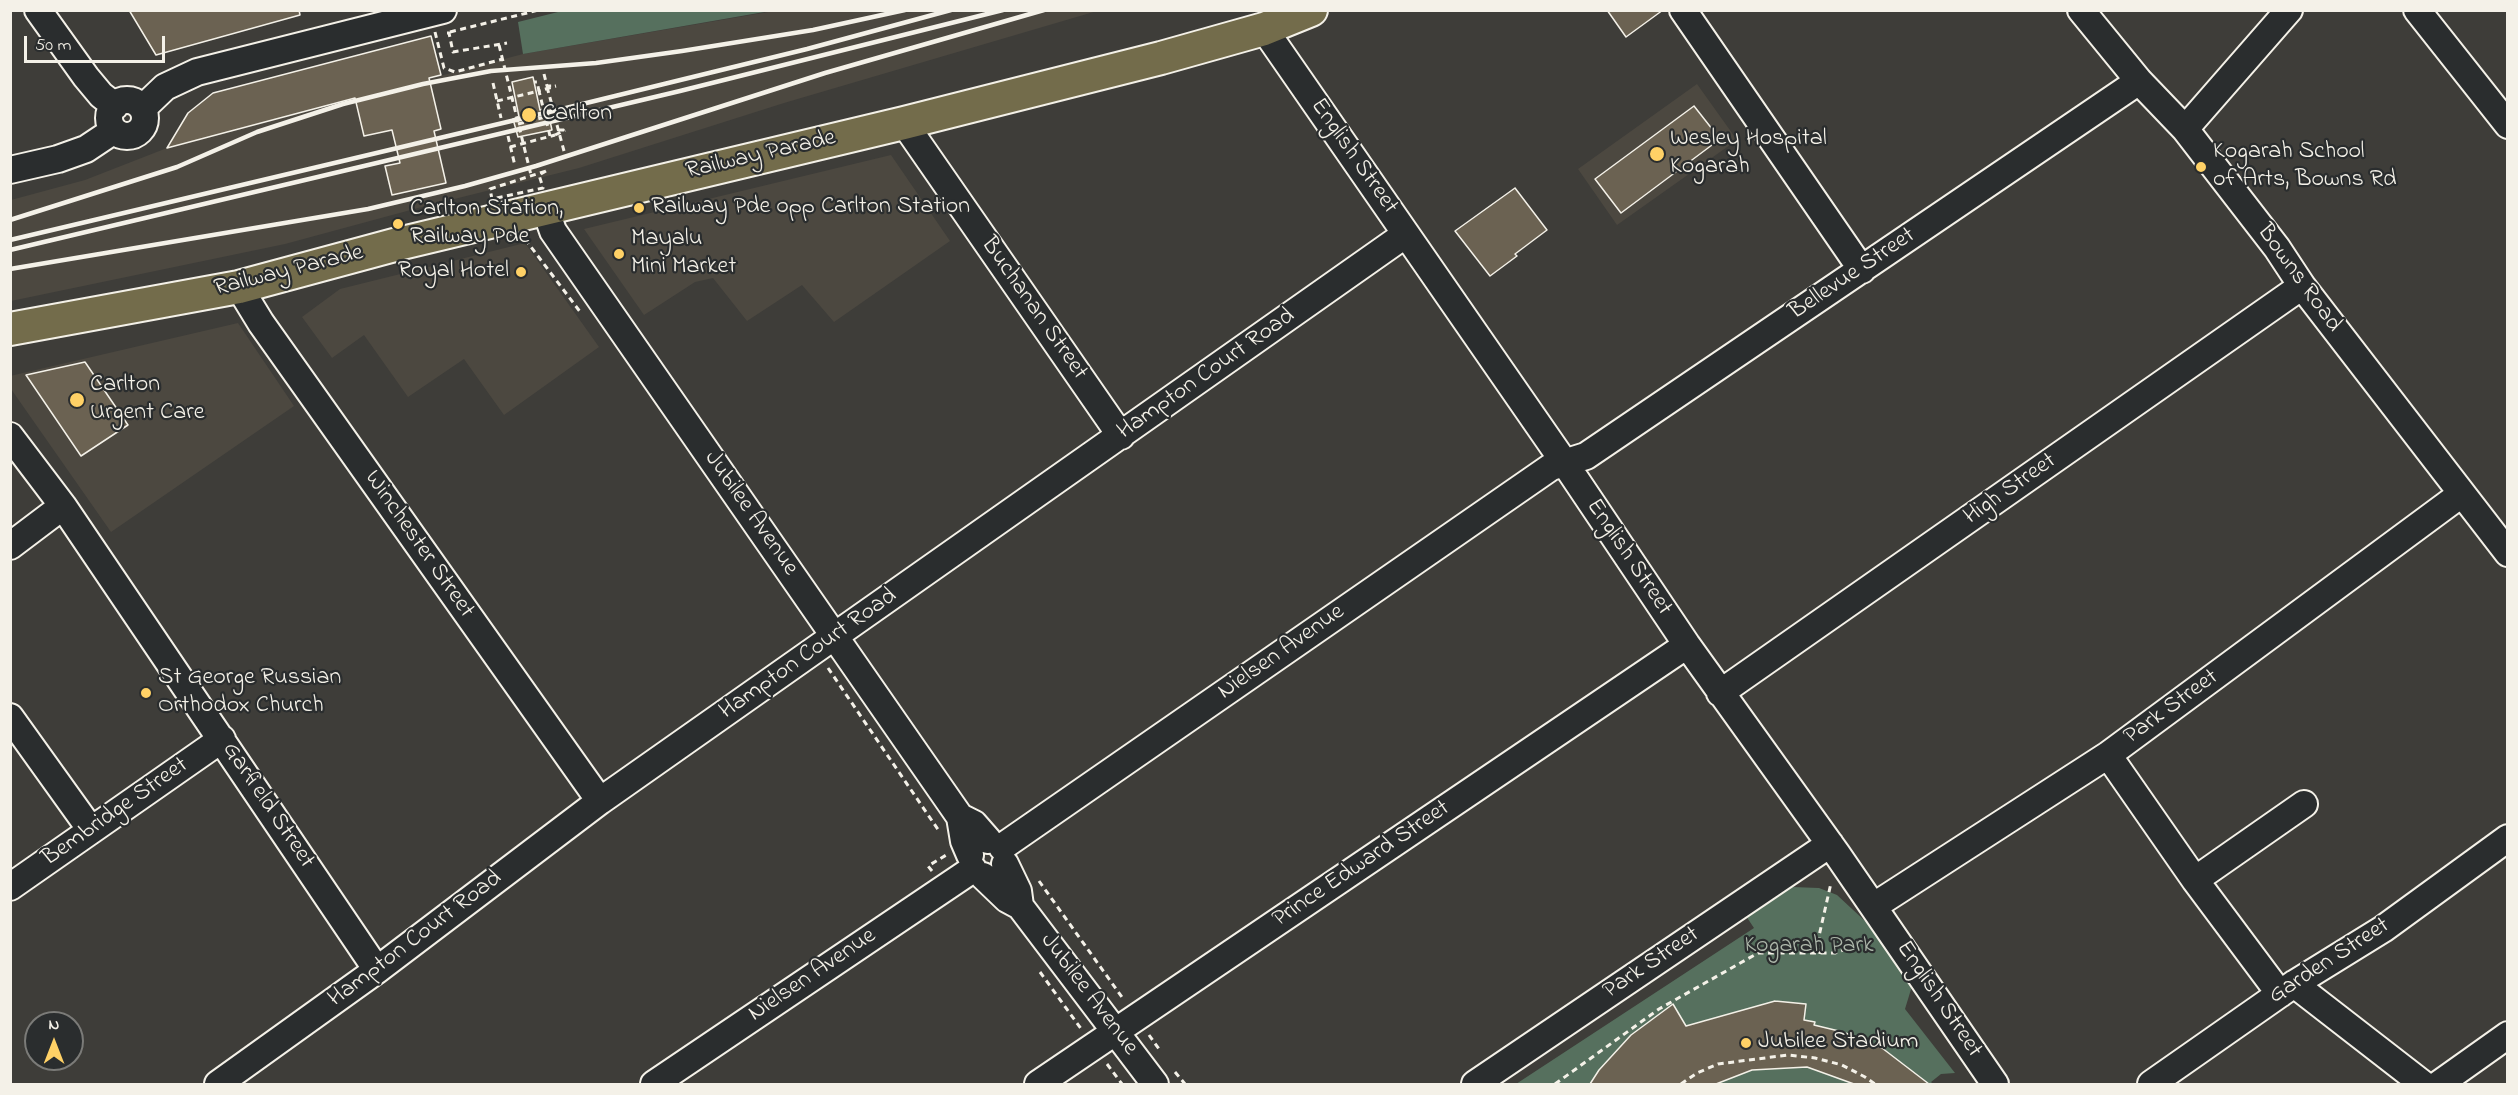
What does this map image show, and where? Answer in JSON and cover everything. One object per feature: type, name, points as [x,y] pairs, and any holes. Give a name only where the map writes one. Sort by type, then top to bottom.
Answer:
[{"type":"main road","name":"Railway Parade","points":[[10,330],[239,287],[358,254],[904,123],[1161,58],[1264,29],[1302,12]]},
{"type":"street","points":[[38,10],[100,95],[115,106]]},
{"type":"street","points":[[1683,10],[1862,270]]},
{"type":"street","name":"Bowns Road","points":[[2081,10],[2139,81],[2185,129],[2277,248],[2301,286],[2460,495],[2508,553]]},
{"type":"street","points":[[2185,129],[2289,10]]},
{"type":"street","points":[[2417,10],[2508,125]]},
{"type":"street","points":[[143,108],[165,87],[198,72],[384,17],[440,23]]},
{"type":"street","name":"English Street","points":[[1264,29],[1564,462],[1720,693],[1834,849],[1995,1084]]},
{"type":"street","name":"Bellevue Street","points":[[1564,462],[1586,456],[2139,81]]},
{"type":"street","points":[[125,101],[136,102],[143,108],[145,115],[143,127],[135,135],[125,136],[113,131],[108,119],[115,106],[125,101]]},
{"type":"street","name":"Buchanan Street","points":[[904,123],[1121,436]]},
{"type":"street","points":[[10,170],[58,159],[86,149],[113,131]]},
{"type":"street","name":"Jubilee Avenue","points":[[545,208],[557,236],[960,817],[964,841],[982,858],[1007,899],[1020,906],[1116,1032],[1163,1076]]},
{"type":"street","name":"Hampton Court Road","points":[[218,1084],[377,970],[600,801],[1406,234]]},
{"type":"street","name":"High Street","points":[[1720,693],[2301,286]]},
{"type":"street","name":"Winchester Street","points":[[239,287],[261,323],[600,801]]},
{"type":"street","name":"Garfield Street","points":[[10,436],[63,506],[377,970]]},
{"type":"street","name":"Nielsen Avenue","points":[[654,1084],[945,888],[982,858],[1551,467],[1564,462]]},
{"type":"street","name":"Park Street","points":[[1880,915],[2108,755],[2460,495]]},
{"type":"street","points":[[10,546],[63,506]]},
{"type":"street","name":"Prince Edward Street","points":[[1038,1084],[1687,645]]},
{"type":"street","points":[[10,717],[91,830]]},
{"type":"street","name":"Bembridge Street","points":[[10,886],[222,739]]},
{"type":"street","points":[[2108,755],[2195,880],[2287,989],[2423,1084]]},
{"type":"street","points":[[2195,880],[2304,804]]},
{"type":"street","name":"Garden Street","points":[[2151,1084],[2287,989],[2383,929],[2508,838]]},
{"type":"street","name":"Park Street","points":[[1474,1084],[1834,849]]},
{"type":"street","points":[[2439,1084],[2508,1035]]},
{"type":"path","points":[[440,23],[539,10]]},
{"type":"path","points":[[440,23],[453,52],[507,43],[499,45],[500,59],[530,176]]},
{"type":"path","points":[[440,23],[444,68],[455,72],[500,59]]},
{"type":"path","points":[[544,74],[552,105]]},
{"type":"path","points":[[534,82],[537,81],[537,92],[548,136]]},
{"type":"path","points":[[494,83],[501,118]]},
{"type":"path","points":[[497,101],[556,86],[547,86]]},
{"type":"path","points":[[518,124],[545,117]]},
{"type":"path","points":[[557,125],[564,151]]},
{"type":"path","points":[[510,147],[566,130],[558,130]]},
{"type":"path","points":[[507,136],[515,166]]},
{"type":"path","points":[[490,189],[546,171]]},
{"type":"path","points":[[525,238],[584,317]]},
{"type":"path","points":[[802,660],[815,676],[828,668],[940,832]]},
{"type":"path","points":[[1820,954],[1819,936],[1834,849]]},
{"type":"path","points":[[945,888],[928,866],[982,858]]},
{"type":"path","points":[[1035,877],[1159,1050]]},
{"type":"path","points":[[1555,1084],[1659,1009],[1758,953],[1834,953],[1852,947],[1880,915]]},
{"type":"path","points":[[1039,970],[1122,1084]]},
{"type":"path","points":[[1681,1084],[1697,1073],[1718,1064],[1762,1056],[1788,1055],[1815,1058],[1842,1065],[1875,1084]]},
{"type":"path","points":[[1163,1076],[1185,1084]]},
{"type":"shaded area","points":[[774,11],[1097,11],[784,103],[579,168],[285,244],[11,301],[11,200],[85,180],[167,148],[523,54]]},
{"type":"shaded area","name":"Wesley Hospital Kogarah","points":[[1697,84],[1737,140],[1617,225],[1578,169]]},
{"type":"shaded area","points":[[891,155],[950,241],[834,322],[802,285],[747,321],[713,278],[695,282],[644,315],[584,229]]},
{"type":"shaded area","points":[[525,243],[599,347],[504,415],[464,359],[408,397],[364,335],[332,358],[302,317],[340,289]]},
{"type":"shaded area","points":[[238,323],[294,406],[111,532],[11,389],[10,376]]},
{"type":"green space","points":[[770,10],[523,54],[518,22],[562,11]]},
{"type":"green space","name":"Kogarah Park","points":[[1792,887],[1819,888],[1837,895],[1879,934],[1912,986],[1905,1009],[1955,1073],[1941,1074],[1931,1082],[1933,1084],[1516,1084],[1754,928],[1744,913]]},
{"type":"building","points":[[129,10],[299,10],[300,15],[156,55]]},
{"type":"building","points":[[1607,10],[1663,10],[1626,37]]},
{"type":"building","points":[[431,36],[441,75],[429,78],[441,129],[434,131],[446,183],[392,195],[385,166],[400,163],[392,130],[364,136],[355,98],[167,148],[188,113],[213,93]]},
{"type":"building","points":[[533,77],[540,110],[547,108],[552,130],[518,137],[513,119],[519,117],[512,82]]},
{"type":"building","points":[[1694,106],[1720,139],[1621,213],[1595,179]]},
{"type":"building","points":[[1515,188],[1547,230],[1490,276],[1455,231]]},
{"type":"building","name":"Carlton Urgent Care","points":[[85,362],[128,425],[81,456],[26,375]]},
{"type":"building","name":"Jubilee Stadium","points":[[1775,1001],[1806,1004],[1804,1020],[1815,1022],[1814,1025],[1843,1032],[1882,1048],[1929,1084],[1854,1084],[1807,1067],[1752,1070],[1716,1084],[1590,1084],[1599,1070],[1631,1035],[1673,1004],[1686,1026]]},
{"type":"railway","points":[[10,220],[177,167],[257,132],[343,104],[423,84],[491,71],[596,63],[682,51],[813,30],[905,10]]},
{"type":"railway","points":[[10,240],[566,108],[807,49],[951,10]]},
{"type":"railway","points":[[10,250],[680,91],[1003,10]]},
{"type":"railway","points":[[10,269],[368,209],[465,186],[536,166],[825,73],[1044,10]]},
{"type":"place","name":"Carlton","points":[[529,115]]},
{"type":"place","name":"Wesley Hospital Kogarah","points":[[1657,154]]},
{"type":"place","name":"Kogarah School of Arts, Bowns Rd","points":[[2201,167]]},
{"type":"place","name":"Railway Pde opp Carlton Station","points":[[639,208]]},
{"type":"place","name":"Carlton Station, Railway Pde","points":[[398,224]]},
{"type":"place","name":"Mayalu Mini Market","points":[[619,254]]},
{"type":"place","name":"Royal Hotel","points":[[521,272]]},
{"type":"place","name":"Carlton Urgent Care","points":[[77,400]]},
{"type":"place","name":"St George Russian Orthodox Church","points":[[146,693]]},
{"type":"place","name":"Jubilee Stadium","points":[[1746,1043]]}]
